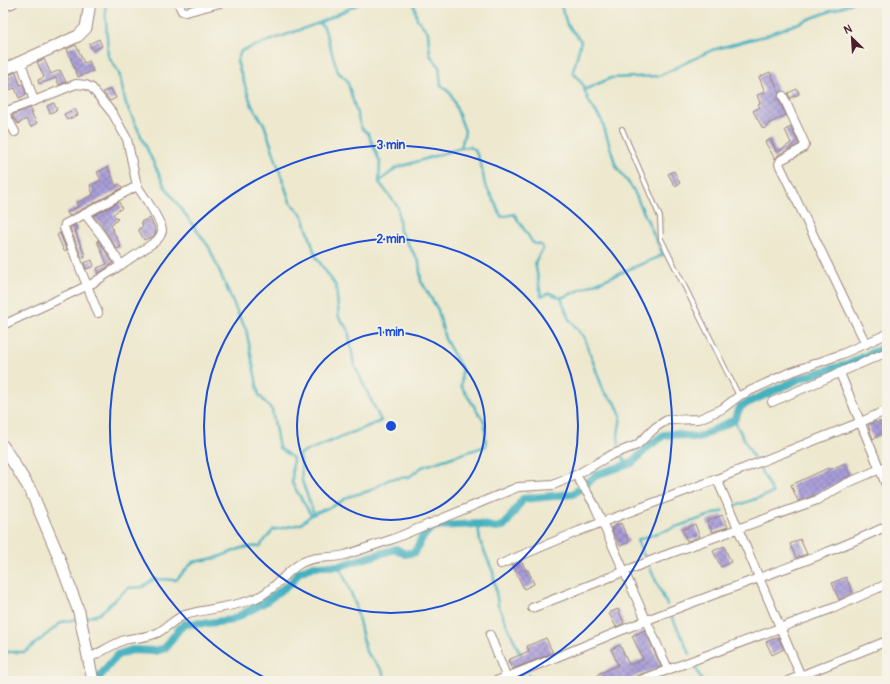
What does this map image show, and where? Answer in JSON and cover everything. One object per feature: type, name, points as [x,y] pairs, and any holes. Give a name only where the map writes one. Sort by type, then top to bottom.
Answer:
[{"type":"main road","points":[[3,70],[78,36],[86,28],[90,3]]},
{"type":"main road","points":[[3,446],[31,491],[56,550],[80,618],[93,681]]},
{"type":"street","points":[[3,7],[14,3]]},
{"type":"street","points":[[178,3],[182,12],[186,12],[220,3]]},
{"type":"street","points":[[21,62],[34,100]]},
{"type":"street","points":[[3,325],[87,286],[156,241],[162,230],[158,220],[137,186],[127,139],[113,114],[92,88],[86,85],[76,84],[4,111],[15,132]]},
{"type":"street","points":[[784,96],[804,144],[803,148],[781,160],[779,164],[866,344]]},
{"type":"street","points":[[98,313],[64,228],[65,224],[137,186]]},
{"type":"street","points":[[85,214],[102,236],[121,265]]},
{"type":"street","points":[[90,663],[125,640],[145,637],[158,632],[177,619],[186,615],[237,605],[265,594],[300,564],[319,557],[337,557],[393,539],[518,487],[553,485],[576,475],[611,455],[637,445],[656,427],[667,420],[699,419],[722,409],[739,396],[786,374],[866,344],[887,334]]},
{"type":"street","points":[[772,402],[887,352]]},
{"type":"street","points":[[840,373],[860,422],[883,467],[887,486]]},
{"type":"street","points":[[501,564],[602,523],[716,480],[887,410]]},
{"type":"street","points":[[532,608],[737,528],[817,500],[845,484],[883,467]]},
{"type":"street","points":[[576,475],[594,504],[668,669]]},
{"type":"street","points":[[716,480],[802,679]]},
{"type":"street","points":[[496,681],[507,679],[646,620],[830,552],[887,526]]},
{"type":"street","points":[[638,681],[836,607],[887,584]]},
{"type":"street","points":[[490,635],[507,679]]},
{"type":"street","points":[[788,681],[802,679],[887,641]]},
{"type":"lane","points":[[622,129],[660,217],[661,239],[739,396]]},
{"type":"building","points":[[99,39],[102,46],[93,51],[89,44]]},
{"type":"building","points":[[76,45],[84,63],[89,61],[93,71],[78,77],[67,49]]},
{"type":"building","points":[[44,59],[51,74],[60,70],[66,82],[59,85],[56,78],[39,84],[38,80],[44,77],[37,62]]},
{"type":"building","points":[[16,72],[20,85],[23,84],[26,95],[19,98],[15,88],[3,92],[3,83],[11,80],[9,75]]},
{"type":"building","points":[[770,72],[779,92],[778,98],[786,115],[768,124],[769,125],[763,129],[753,111],[760,107],[758,104],[760,103],[757,95],[765,92],[759,77]]},
{"type":"building","points":[[111,89],[116,98],[110,101],[103,92]]},
{"type":"building","points":[[797,89],[799,94],[790,98],[788,93]]},
{"type":"building","points":[[54,103],[57,110],[50,113],[47,106]]},
{"type":"building","points":[[30,108],[33,113],[31,113],[37,123],[31,127],[26,119],[18,124],[12,115]]},
{"type":"building","points":[[75,109],[78,115],[67,120],[64,114]]},
{"type":"building","points":[[791,127],[799,144],[778,155],[775,159],[765,142],[771,139],[776,152],[778,152],[791,143],[785,130]]},
{"type":"building","points":[[108,167],[116,186],[120,184],[122,188],[69,216],[67,212],[78,207],[76,203],[93,195],[90,185],[101,180],[97,172]]},
{"type":"building","points":[[674,171],[680,183],[675,186],[668,174]]},
{"type":"building","points":[[119,202],[122,208],[113,214],[118,219],[111,226],[121,247],[117,249],[102,226],[93,216]]},
{"type":"building","points":[[150,218],[156,231],[154,236],[144,240],[138,229],[143,227],[141,222]]},
{"type":"building","points":[[75,225],[78,230],[75,231],[85,256],[82,258],[70,228]]},
{"type":"building","points":[[60,233],[67,250],[64,251],[57,235]]},
{"type":"building","points":[[98,240],[113,263],[99,273],[97,268],[107,264],[97,241]]},
{"type":"building","points":[[92,260],[94,266],[86,269],[84,263]]},
{"type":"building","points":[[875,421],[876,423],[880,421],[885,433],[873,439],[868,425]]},
{"type":"building","points":[[845,463],[851,476],[815,495],[798,501],[791,485],[828,468],[829,470]]},
{"type":"building","points":[[722,515],[728,527],[712,532],[707,521]]},
{"type":"building","points":[[621,523],[629,542],[620,546],[611,528]]},
{"type":"building","points":[[695,524],[700,537],[687,541],[682,530]]},
{"type":"building","points":[[800,539],[807,554],[796,558],[790,544]]},
{"type":"building","points":[[724,546],[731,562],[721,567],[713,551]]},
{"type":"building","points":[[522,562],[526,571],[528,570],[534,584],[524,589],[513,566]]},
{"type":"building","points":[[846,577],[853,593],[839,600],[832,583]]},
{"type":"building","points":[[618,609],[624,623],[616,627],[609,613]]},
{"type":"building","points":[[645,630],[661,667],[636,676],[629,681],[601,681],[598,674],[618,665],[611,649],[620,645],[629,665],[643,659],[632,636]]},
{"type":"building","points":[[778,637],[784,649],[772,655],[766,642]]},
{"type":"building","points":[[546,638],[553,653],[512,669],[508,660],[529,651],[527,646]]},
{"type":"waterway","points":[[84,618],[99,614],[128,588],[143,587],[154,579],[176,580],[193,562],[216,558],[242,548],[260,546],[273,530],[301,524],[311,515],[292,483],[293,458],[279,448],[272,410],[259,395],[246,329],[209,247],[165,187],[126,104],[119,73],[108,55],[105,3]]},
{"type":"waterway","points":[[314,514],[302,481],[301,461],[299,454],[381,421],[354,364],[348,329],[339,318],[336,286],[316,257],[303,216],[290,202],[264,124],[252,106],[237,62],[241,51],[319,23],[361,3]]},
{"type":"waterway","points":[[311,515],[333,506],[350,496],[369,491],[390,479],[409,477],[422,467],[486,446],[485,423],[461,386],[462,369],[445,339],[438,310],[421,281],[419,262],[400,231],[398,207],[379,182],[396,168],[461,148],[465,131],[451,94],[441,85],[439,66],[430,55],[428,32],[417,19],[414,3]]},
{"type":"waterway","points":[[560,3],[567,24],[581,41],[573,72],[583,85],[588,100],[602,121],[616,166],[633,189],[663,255],[561,298]]},
{"type":"waterway","points":[[584,90],[611,78],[659,76],[712,50],[764,36],[852,3]]},
{"type":"waterway","points":[[319,23],[324,27],[338,72],[347,80],[362,129],[368,133],[380,162],[379,182]]},
{"type":"waterway","points":[[461,148],[470,147],[475,150],[481,164],[485,185],[496,204],[501,217],[514,214],[533,243],[541,245],[543,249],[535,262],[541,296],[550,293],[561,298],[569,319],[584,337],[604,392],[616,404],[621,416],[618,436],[619,445]]},
{"type":"waterway","points":[[588,482],[598,474],[632,463],[649,446],[664,435],[675,434],[698,438],[734,420],[741,406],[801,378],[852,363],[887,347]]},
{"type":"waterway","points":[[734,420],[754,458]]},
{"type":"waterway","points":[[621,454],[627,465]]},
{"type":"waterway","points":[[735,506],[773,493],[760,469]]},
{"type":"waterway","points":[[96,681],[117,655],[132,650],[156,651],[165,648],[179,629],[185,624],[232,620],[265,602],[291,583],[299,572],[314,566],[340,566],[396,549],[405,554],[415,552],[422,538],[430,529],[436,526],[478,524],[496,528],[505,525],[523,499],[573,494],[578,490]]},
{"type":"waterway","points":[[644,556],[637,540],[723,511]]},
{"type":"waterway","points":[[478,524],[480,541],[493,572],[498,605],[523,657]]},
{"type":"waterway","points":[[340,566],[355,603],[366,652],[381,669],[387,681]]},
{"type":"waterway","points":[[650,568],[667,605]]},
{"type":"waterway","points":[[672,617],[690,654]]},
{"type":"waterway","points":[[3,652],[25,652],[62,622],[77,619]]},
{"type":"waterway","points":[[695,666],[702,681]]},
{"type":"waterway","points":[[529,675],[530,681]]}]
